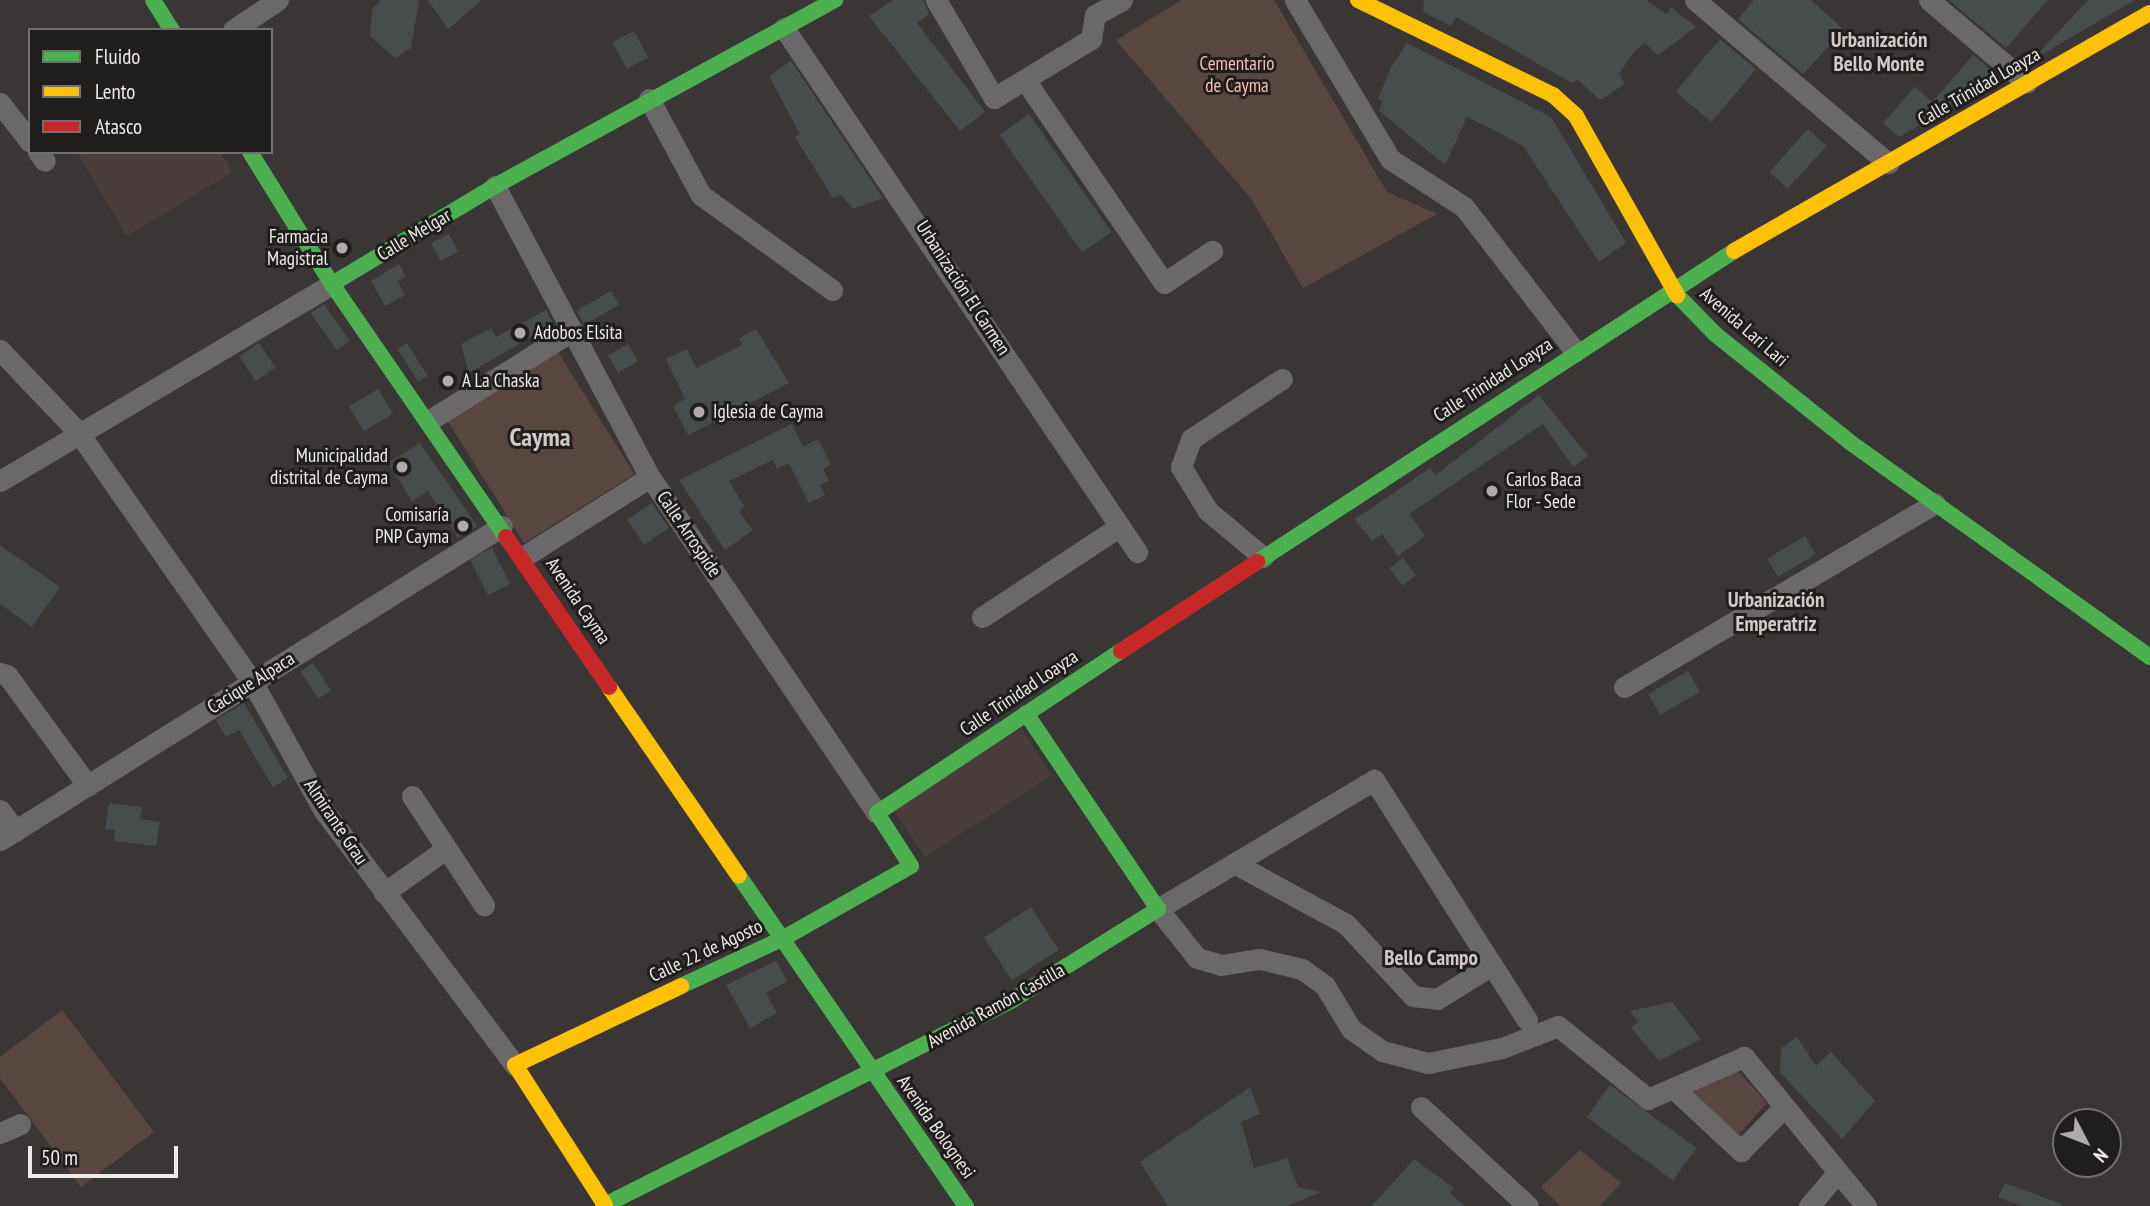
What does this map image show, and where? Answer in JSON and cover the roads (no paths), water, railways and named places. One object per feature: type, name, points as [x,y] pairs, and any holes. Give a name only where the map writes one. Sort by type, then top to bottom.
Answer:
[{"type":"street","points":[[153,0],[171,28]]},
{"type":"street","points":[[236,28],[278,0]]},
{"type":"street","name":"Calle Melgar","points":[[0,481],[78,432],[495,186],[649,99],[835,0]]},
{"type":"street","points":[[936,0],[994,98],[1091,39],[1099,5],[1122,0]]},
{"type":"street","points":[[1295,0],[1390,159],[1464,207],[1575,351]]},
{"type":"street","name":"Avenida Lari Lari","points":[[1358,0],[1553,95],[1576,116],[1670,288],[1715,334],[1935,503],[2150,657]]},
{"type":"street","points":[[1695,0],[1888,163]]},
{"type":"street","points":[[1928,0],[2027,83]]},
{"type":"street","points":[[2143,0],[2150,5]]},
{"type":"street","name":"Calle Trinidad Loayza","points":[[877,813],[1670,288],[2150,13]]},
{"type":"street","name":"Urbanización El Carmen","points":[[785,27],[1137,552]]},
{"type":"street","points":[[1025,80],[1164,283],[1212,251]]},
{"type":"street","points":[[649,99],[709,203],[832,289]]},
{"type":"street","points":[[0,103],[28,139]]},
{"type":"street","name":"Avenida Cayma","points":[[251,154],[332,284],[430,420],[872,1072]]},
{"type":"street","name":"Calle Arrospide","points":[[495,186],[650,477],[911,866]]},
{"type":"street","points":[[430,420],[572,331]]},
{"type":"street","name":"Almirante Grau","points":[[0,350],[78,432],[253,683],[324,811],[514,1065],[605,1206]]},
{"type":"street","points":[[1263,557],[1208,511],[1181,467],[1191,439],[1282,379]]},
{"type":"street","points":[[523,556],[650,477]]},
{"type":"street","points":[[1624,687],[1935,503]]},
{"type":"street","name":"Cacique Alpaca","points":[[7,836],[502,526]]},
{"type":"street","points":[[982,617],[1120,526]]},
{"type":"street","points":[[0,673],[7,675],[88,786]]},
{"type":"street","points":[[1026,713],[1158,909],[1196,958],[1222,965],[1261,959],[1302,969],[1325,986],[1351,1029],[1382,1051],[1428,1063],[1502,1048],[1558,1027],[1648,1099],[1744,1057],[1866,1206]]},
{"type":"street","name":"Avenida Ramón Castilla","points":[[605,1206],[1014,999],[1374,780],[1492,965]]},
{"type":"street","points":[[412,796],[484,905]]},
{"type":"street","points":[[0,810],[7,836]]},
{"type":"street","points":[[384,893],[447,848]]},
{"type":"street","points":[[1234,863],[1346,924],[1413,996],[1437,999],[1492,965],[1527,1020]]},
{"type":"street","name":"Calle 22 de Agosto","points":[[514,1065],[782,939],[911,866]]},
{"type":"street","name":"Avenida Bolognesi","points":[[872,1072],[966,1206]]},
{"type":"street","points":[[1673,1088],[1741,1151],[1784,1107]]},
{"type":"street","points":[[1421,1107],[1528,1206]]},
{"type":"street","points":[[0,1133],[20,1124]]},
{"type":"street","points":[[1809,1206],[1838,1172]]},
{"type":"place","name":"Farmacia Magistral","points":[[342,248]]},
{"type":"place","name":"Adobos Elsita","points":[[520,333]]},
{"type":"place","name":"A La Chaska","points":[[448,381]]},
{"type":"place","name":"Iglesia de Cayma","points":[[699,412]]},
{"type":"place","name":"Municipalidad distrital de Cayma","points":[[402,467]]},
{"type":"place","name":"Carlos Baca Flor - Sede","points":[[1492,491]]},
{"type":"place","name":"Comisaría PNP Cayma","points":[[463,526]]},
{"type":"district","name":"Urbanización Bello Monte","points":[[1879,52]]},
{"type":"district","name":"Cayma","points":[[540,437]]},
{"type":"district","name":"Urbanización Emperatriz","points":[[1776,612]]},
{"type":"district","name":"Bello Campo","points":[[1431,958]]},
{"type":"park label","name":"Cementario de Cayma","points":[[1237,75]]}]
